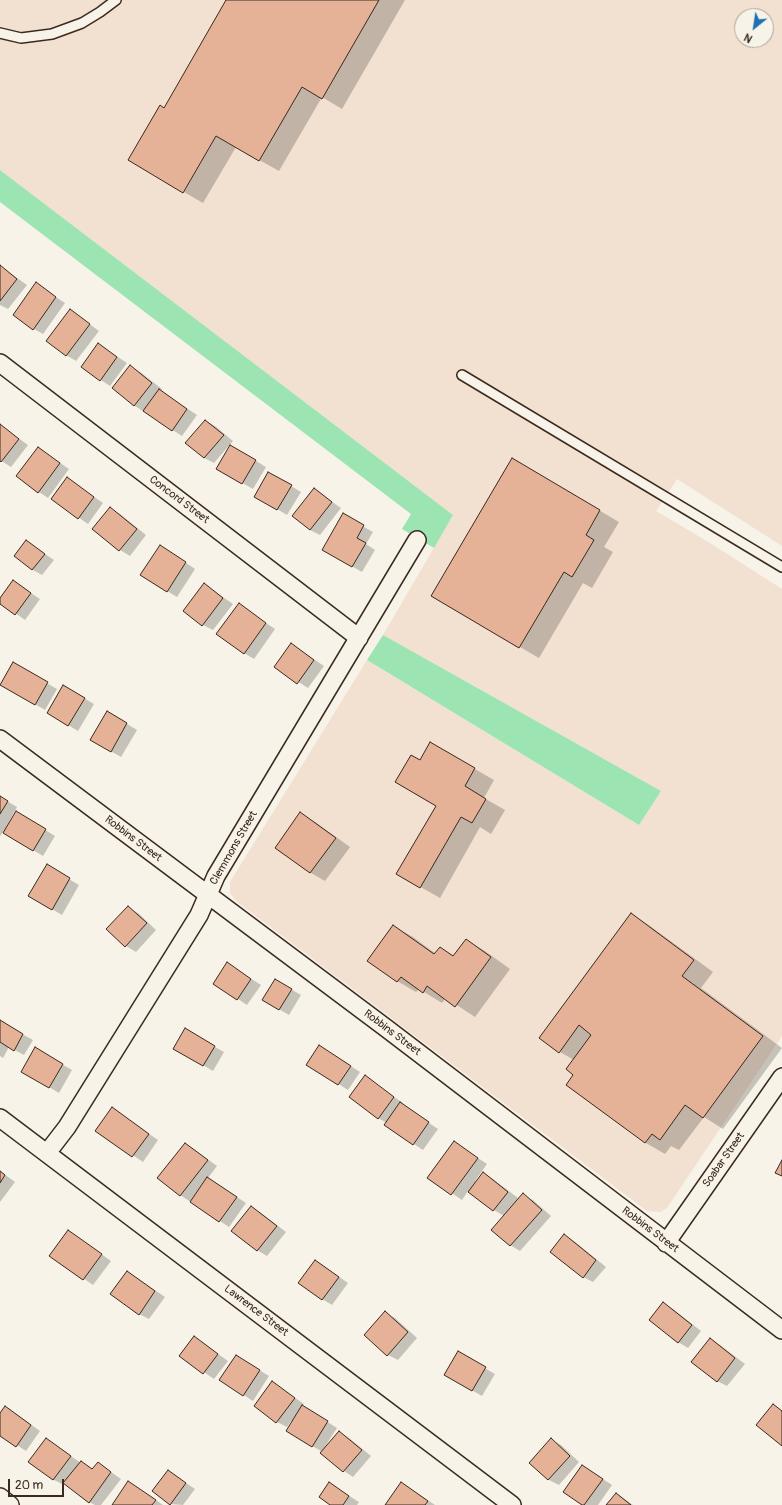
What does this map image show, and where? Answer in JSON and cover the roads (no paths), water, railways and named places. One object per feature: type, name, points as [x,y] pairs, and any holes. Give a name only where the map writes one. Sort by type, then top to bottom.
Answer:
[{"type":"street","name":"Concord Street","points":[[0,363],[359,638]]},
{"type":"street","name":"Clemmons Street","points":[[47,1154],[76,1113],[199,915],[216,876],[417,540]]},
{"type":"street","name":"Robbins Street","points":[[0,739],[386,1028],[782,1330]]},
{"type":"street","name":"Soabar Street","points":[[666,1243],[782,1077]]},
{"type":"street","name":"Lawrence Street","points":[[0,1118],[512,1505]]},
{"type":"street","points":[[0,1497],[10,1505]]},
{"type":"lane","points":[[0,33],[21,38],[52,34],[82,23],[116,0]]},
{"type":"lane","points":[[462,376],[782,567]]}]
